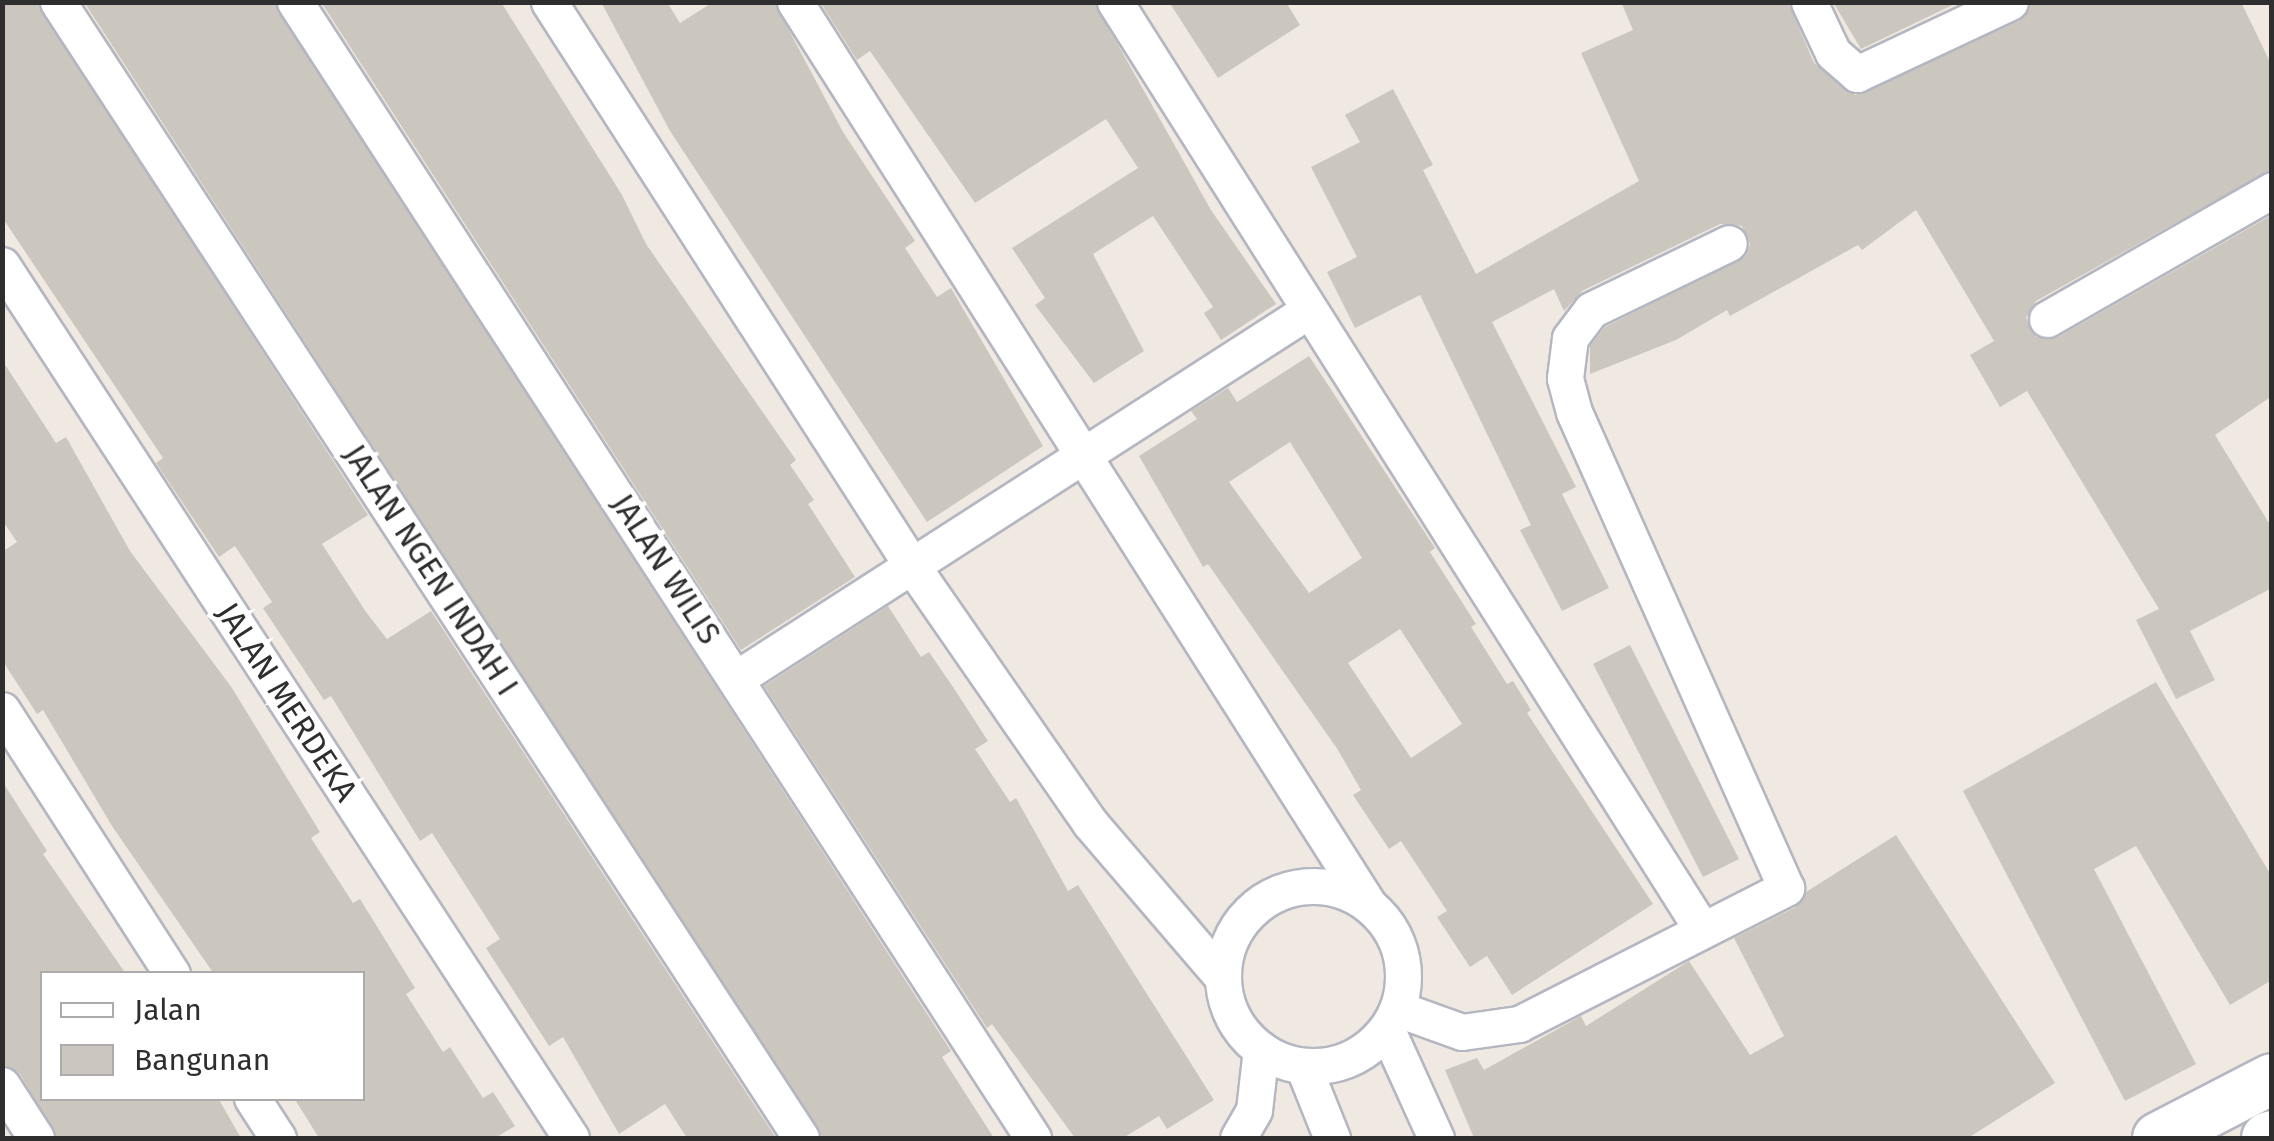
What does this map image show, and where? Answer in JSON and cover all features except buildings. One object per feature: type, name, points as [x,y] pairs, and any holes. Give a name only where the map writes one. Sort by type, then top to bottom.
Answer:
[{"type":"main road","points":[[2158,1138],[2272,1079]]},
{"type":"street","name":"JALAN NGEN INDAH I","points":[[58,2],[801,1138]]},
{"type":"street","name":"JALAN WILIS","points":[[295,2],[1033,1138]]},
{"type":"street","points":[[550,2],[912,566],[1090,823],[1223,978]]},
{"type":"street","points":[[795,2],[1400,952],[1392,1019],[1436,1138]]},
{"type":"street","points":[[1115,2],[1306,312],[1701,928]]},
{"type":"street","points":[[1809,2],[1832,53],[1857,74],[2010,2]]},
{"type":"street","points":[[2047,319],[2272,190]]},
{"type":"street","points":[[1392,1019],[1462,1032],[1519,1024],[1786,888],[1574,412],[1564,361],[1570,338],[1591,310],[1729,244]]},
{"type":"street","name":"JALAN MERDEKA","points":[[2,265],[571,1138]]},
{"type":"street","points":[[737,678],[1306,312]]},
{"type":"street","points":[[2,710],[170,971]]},
{"type":"street","points":[[1369,905],[1315,886],[1260,902],[1227,949],[1223,978],[1234,1018],[1261,1049],[1303,1066],[1335,1064],[1364,1052],[1392,1019]]},
{"type":"street","points":[[1238,1138],[1254,1110],[1261,1049]]},
{"type":"street","points":[[1303,1066],[1332,1138]]},
{"type":"street","points":[[2,1085],[36,1138]]},
{"type":"street","points":[[254,1101],[278,1138]]}]
